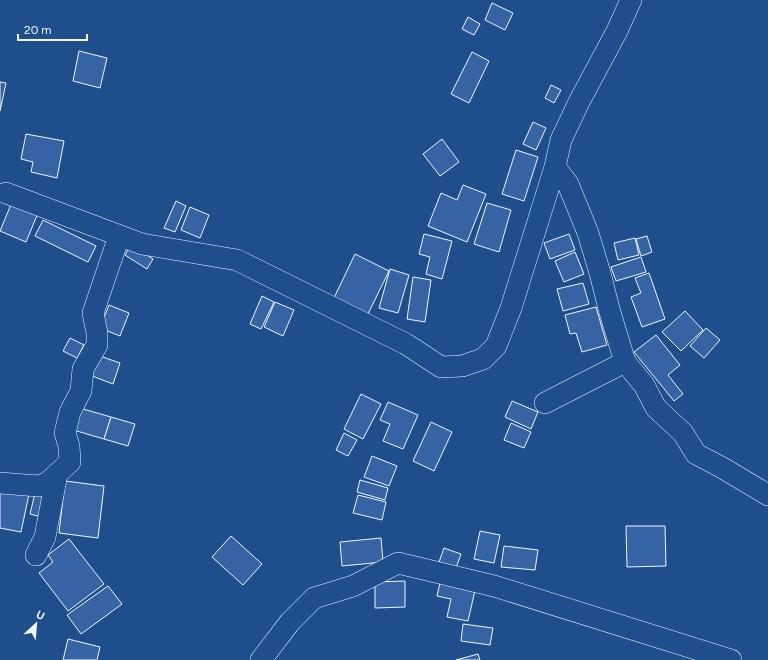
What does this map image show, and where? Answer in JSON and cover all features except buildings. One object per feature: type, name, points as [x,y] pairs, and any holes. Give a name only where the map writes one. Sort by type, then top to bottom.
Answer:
[{"type":"street","points":[[6,192],[142,244],[237,260],[406,344],[441,367],[462,366],[483,359],[496,346],[510,308],[555,167],[561,140],[579,102],[617,31],[631,0]]},
{"type":"street","points":[[555,167],[568,184],[588,233],[625,362],[644,385],[656,408],[683,433],[696,454],[768,495]]},
{"type":"street","points":[[0,483],[38,486],[47,483],[70,462],[69,446],[65,434],[70,412],[81,391],[83,369],[97,346],[94,313],[119,236]]},
{"type":"street","points":[[545,403],[625,362]]},
{"type":"street","points":[[36,555],[45,537],[57,474]]},
{"type":"street","points":[[261,660],[290,622],[314,598],[353,586],[398,563],[494,586],[731,660]]}]
